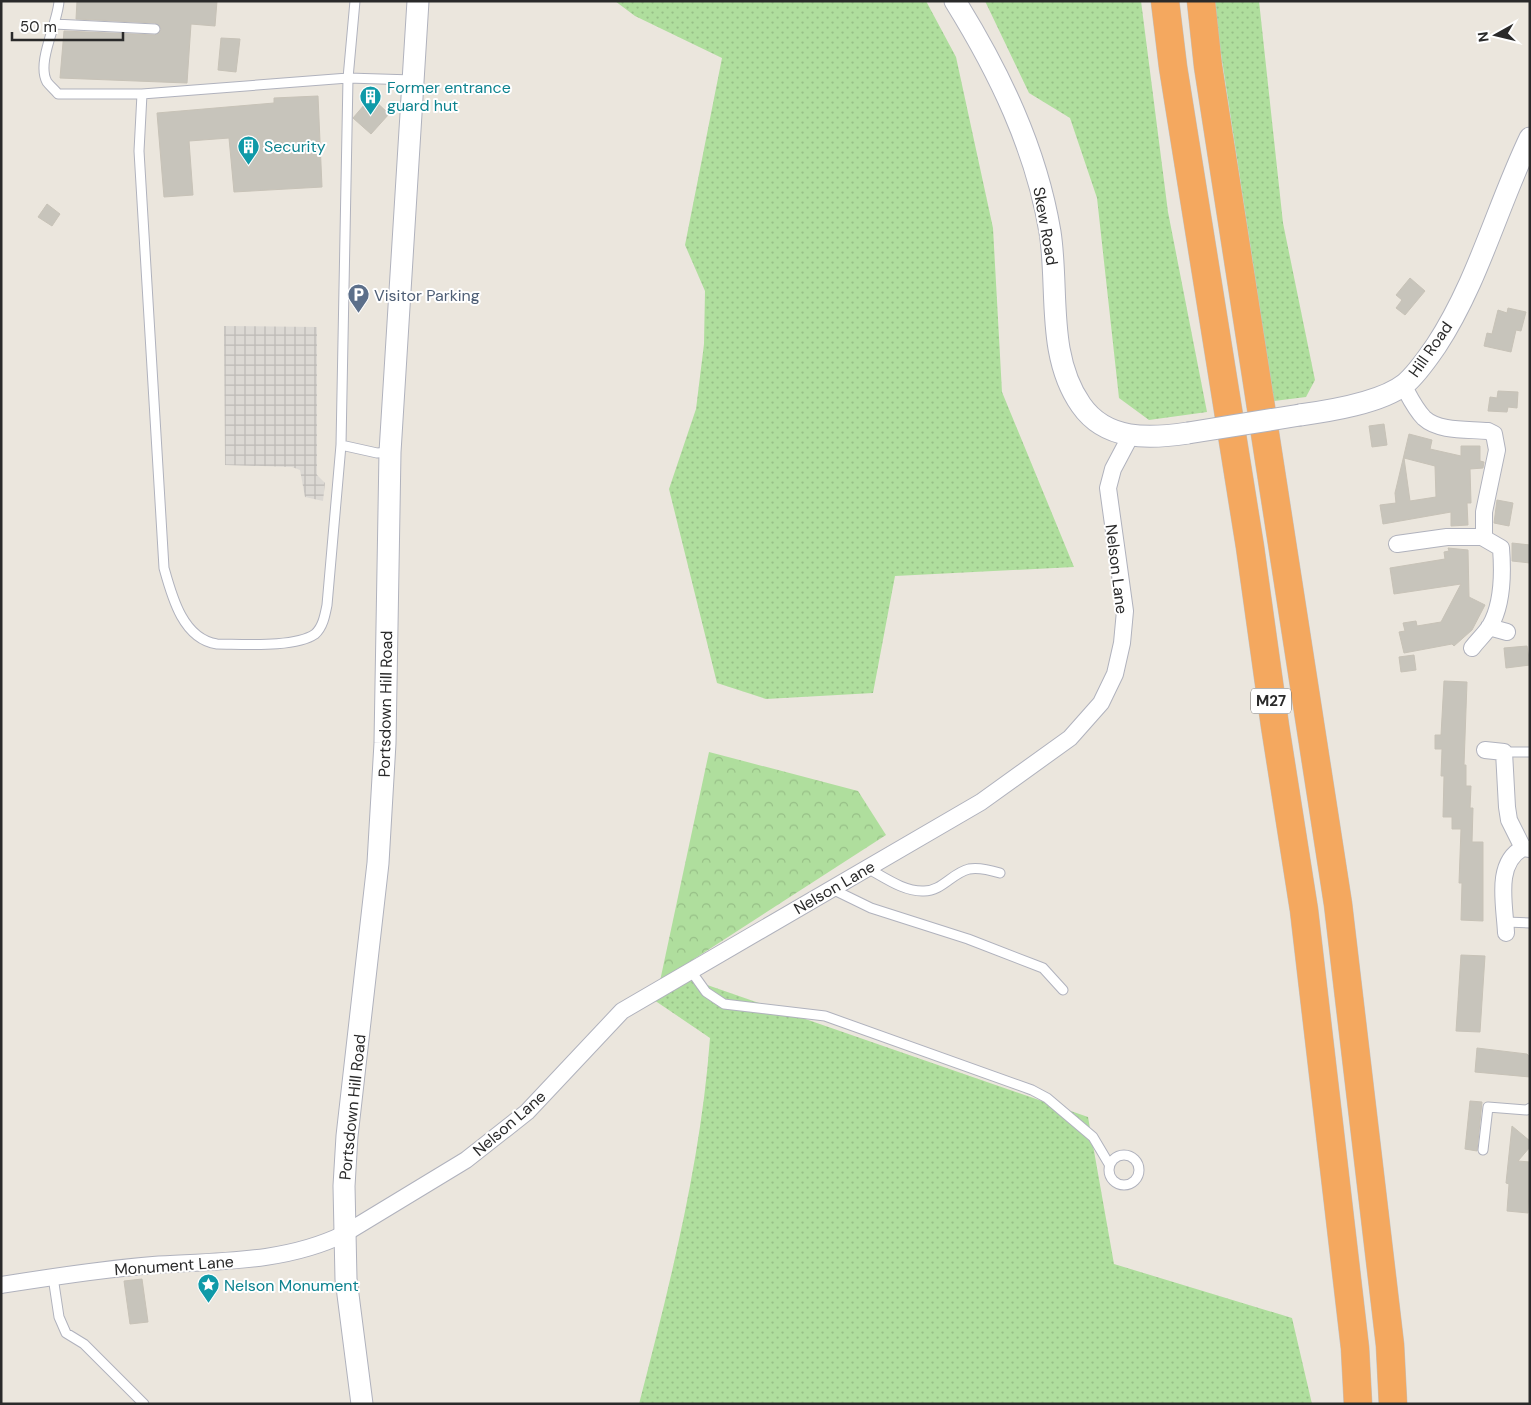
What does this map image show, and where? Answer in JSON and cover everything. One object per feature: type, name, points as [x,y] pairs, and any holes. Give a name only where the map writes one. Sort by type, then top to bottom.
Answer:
[{"type":"highway","name":"M27","points":[[1164,1],[1172,67],[1250,548],[1275,726],[1304,910],[1355,1348],[1358,1404]]},
{"type":"highway","name":"M27","points":[[1201,1],[1220,144],[1338,904],[1390,1345],[1393,1404]]},
{"type":"street","name":"Portsdown Hill Road","points":[[362,1404],[352,1333],[344,1234],[344,1186],[347,1136],[378,864],[385,742],[390,452],[418,1]]},
{"type":"street","name":"Skew Road","points":[[955,1],[996,70],[1024,134],[1050,232],[1059,355],[1068,385],[1082,407],[1103,426],[1131,436]]},
{"type":"street","name":"Hill Road","points":[[1131,436],[1152,438],[1188,434],[1339,409],[1385,394],[1403,385],[1426,360],[1448,326],[1478,265],[1530,138]]},
{"type":"street","points":[[1403,385],[1423,417],[1430,422],[1440,426],[1488,431],[1494,434],[1497,450],[1484,512],[1484,538]]},
{"type":"street","name":"Nelson Lane","points":[[344,1234],[466,1160],[527,1112],[622,1011],[981,802],[1070,738],[1101,703],[1115,674],[1122,643],[1125,612],[1108,488],[1113,469],[1131,436]]},
{"type":"street","points":[[1397,544],[1447,537],[1484,538],[1501,548],[1500,594],[1497,610],[1489,627],[1472,648]]},
{"type":"street","points":[[1489,627],[1507,632]]},
{"type":"street","points":[[1484,750],[1504,752],[1509,820],[1526,848],[1514,853],[1507,864],[1504,875],[1506,927]]},
{"type":"street","name":"Monument Lane","points":[[1,1285],[152,1265],[261,1258],[344,1234]]},
{"type":"lane","points":[[60,1],[44,63],[46,81],[58,94],[142,94],[348,78],[413,80]]},
{"type":"lane","points":[[142,94],[139,150],[164,568],[173,599],[183,620],[206,642],[218,644],[288,642],[316,633],[323,623],[327,605],[340,445],[348,78],[355,1]]},
{"type":"lane","points":[[54,24],[155,29]]},
{"type":"lane","points":[[340,445],[376,452],[390,452]]},
{"type":"lane","points":[[1504,752],[1530,752]]},
{"type":"lane","points":[[867,868],[911,890],[923,891],[941,886],[968,869],[982,869],[1000,873]]},
{"type":"lane","points":[[831,889],[871,908],[968,939],[1044,968],[1063,990]]},
{"type":"lane","points":[[1506,927],[1530,923]]},
{"type":"lane","points":[[691,971],[706,992],[724,1004],[825,1016],[1032,1090],[1047,1098],[1093,1137],[1110,1164]]},
{"type":"lane","points":[[1483,1150],[1488,1106],[1527,1110],[1530,1108]]},
{"type":"lane","points":[[53,1277],[59,1317],[66,1333],[84,1344],[144,1404]]},
{"type":"green space","points":[[615,1],[926,1],[956,57],[993,228],[1002,392],[1074,567],[895,576],[873,693],[766,699],[717,683],[669,489],[696,409],[704,344],[705,291],[685,245],[722,58],[635,16]]},
{"type":"green space","points":[[985,1],[1141,1],[1168,212],[1207,412],[1149,420],[1119,398],[1097,198],[1070,118],[1029,93]]},
{"type":"green space","points":[[1213,1],[1259,1],[1283,223],[1315,380],[1306,397],[1274,401]]},
{"type":"green space","points":[[709,752],[858,791],[886,835],[660,981]]},
{"type":"green space","points":[[690,979],[1088,1117],[1114,1264],[1292,1318],[1312,1404],[639,1404],[673,1268],[692,1177],[706,1084],[710,1038],[654,1000]]},
{"type":"shaded area","points":[[224,326],[317,327],[317,475],[325,483],[323,501],[305,497],[300,470],[292,467],[225,465]]},
{"type":"building","points":[[77,1],[217,1],[215,26],[191,24],[187,83],[60,78],[64,31],[155,35],[161,30],[160,26],[155,23],[76,19]]},
{"type":"building","points":[[221,38],[240,39],[236,72],[218,70]]},
{"type":"building","points":[[318,96],[322,187],[234,192],[229,138],[189,141],[193,195],[164,197],[157,113],[274,103],[274,98]]},
{"type":"building","name":"Former entrance guard hut","points":[[371,97],[389,114],[371,134],[353,118]]},
{"type":"building","points":[[47,204],[60,214],[52,226],[38,217]]},
{"type":"building","points":[[1410,278],[1425,291],[1405,315],[1396,308],[1402,300],[1396,295]]},
{"type":"building","points":[[1508,308],[1526,312],[1521,331],[1516,330],[1511,352],[1484,346],[1487,333],[1492,334],[1498,310],[1507,313]]},
{"type":"building","points":[[1498,391],[1518,392],[1517,408],[1508,407],[1507,412],[1488,411],[1490,397],[1497,398]]},
{"type":"building","points":[[1384,424],[1387,445],[1372,447],[1369,426]]},
{"type":"building","points":[[1409,434],[1432,440],[1430,449],[1461,456],[1461,446],[1480,446],[1480,461],[1484,462],[1483,468],[1470,469],[1471,503],[1467,503],[1468,525],[1451,526],[1451,512],[1383,524],[1380,505],[1396,503],[1395,493]],"holes":[[[1404,458],[1435,466],[1436,497],[1410,501]]]},
{"type":"building","points":[[1497,500],[1513,503],[1509,526],[1494,523]]},
{"type":"building","points":[[1512,543],[1530,545],[1530,563],[1512,561]]},
{"type":"building","points":[[1448,548],[1468,550],[1469,597],[1485,605],[1472,630],[1454,646],[1452,644],[1404,653],[1399,632],[1405,631],[1403,623],[1416,621],[1417,626],[1441,622],[1461,584],[1394,594],[1390,568],[1445,559],[1444,552],[1449,551]]},
{"type":"building","points":[[1527,646],[1530,665],[1506,668],[1504,648]]},
{"type":"building","points":[[1414,655],[1416,670],[1401,672],[1399,657]]},
{"type":"building","points":[[1444,681],[1467,682],[1464,765],[1466,765],[1466,786],[1471,786],[1470,808],[1473,808],[1472,842],[1483,842],[1483,921],[1461,920],[1462,883],[1459,883],[1461,829],[1452,829],[1452,817],[1443,817],[1444,776],[1441,776],[1442,749],[1435,749],[1435,735],[1441,735]]},
{"type":"building","points":[[1461,955],[1485,956],[1480,1032],[1456,1031]]},
{"type":"building","points":[[1477,1048],[1527,1054],[1530,1057],[1530,1077],[1475,1072]]},
{"type":"building","points":[[1470,1101],[1482,1102],[1477,1151],[1465,1149]]},
{"type":"building","points":[[1512,1126],[1530,1141],[1530,1147],[1518,1161],[1530,1162],[1528,1213],[1507,1211],[1509,1184],[1506,1183]]},
{"type":"building","points":[[142,1279],[148,1322],[130,1324],[124,1281]]},
{"type":"place","name":"Former entrance guard hut","points":[[371,115]]},
{"type":"place","name":"Security","points":[[248,165]]},
{"type":"place","name":"Visitor Parking","points":[[358,314]]},
{"type":"place","name":"Nelson Monument","points":[[208,1304]]}]
